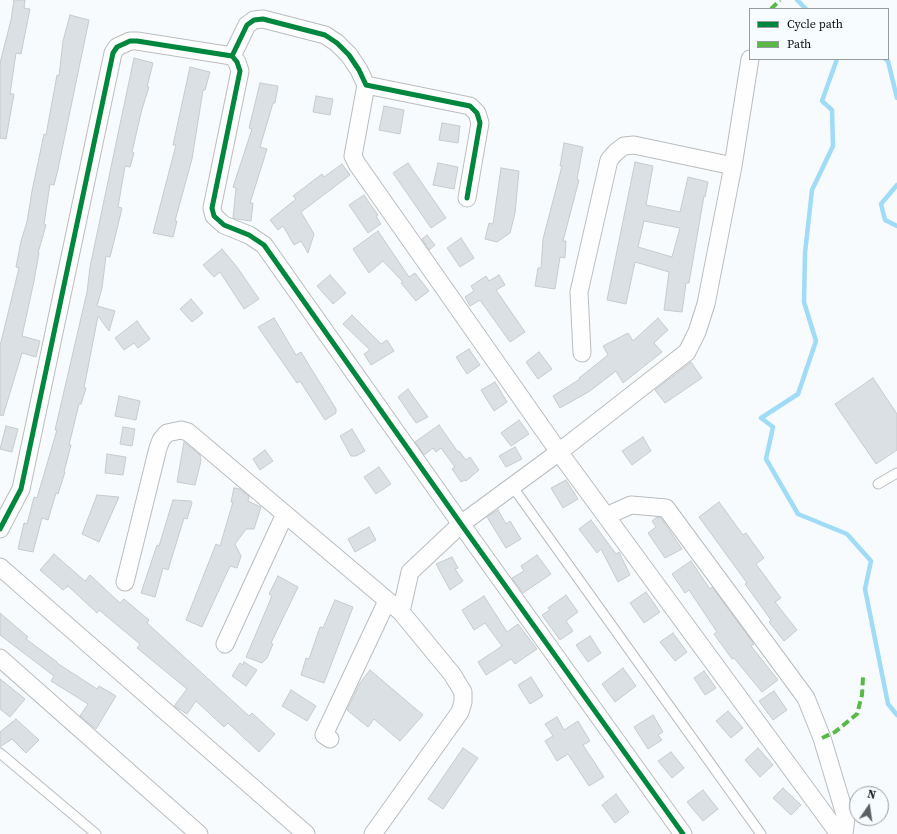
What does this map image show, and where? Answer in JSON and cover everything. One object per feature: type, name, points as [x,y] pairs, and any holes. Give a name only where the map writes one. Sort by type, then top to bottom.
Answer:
[{"type":"street","points":[[232,56],[247,25],[254,20],[263,19],[324,34],[337,43],[349,55],[359,70],[366,85],[353,154],[354,159],[559,452],[839,834]]},
{"type":"street","points":[[0,529],[7,519],[21,489],[113,54],[117,47],[124,43],[137,41],[232,56],[237,62],[240,71],[212,208],[214,216],[224,225],[249,235],[264,246],[683,834]]},
{"type":"street","points":[[401,612],[410,572],[461,524],[559,452],[687,352],[697,332],[706,304],[733,166],[750,60]]},
{"type":"street","points":[[366,85],[474,108],[480,118],[480,123],[468,198]]},
{"type":"street","points":[[582,353],[579,292],[609,160],[624,146],[634,145],[733,166]]},
{"type":"street","points":[[125,582],[158,448],[161,440],[167,433],[180,430],[188,432],[401,612],[452,674],[463,692],[463,702],[460,712],[373,834]]},
{"type":"street","points":[[606,516],[630,505],[666,508],[806,698],[822,738],[846,818],[844,834]]},
{"type":"street","points":[[225,644],[285,514]]},
{"type":"street","points":[[0,567],[306,834]]},
{"type":"street","points":[[330,739],[324,735],[387,601]]},
{"type":"street","points":[[0,658],[199,834]]},
{"type":"lane","points":[[878,484],[897,473]]},
{"type":"lane","points":[[512,486],[761,834]]},
{"type":"lane","points":[[0,753],[96,834]]},
{"type":"building","points":[[14,0],[25,0],[24,8],[30,9],[21,54],[16,53],[10,94],[14,94],[6,139],[0,138],[0,63],[11,20]]},
{"type":"building","points":[[70,15],[89,20],[58,169],[54,185],[50,184],[44,224],[46,225],[38,253],[34,281],[22,336],[40,341],[36,357],[22,353],[3,416],[0,415],[0,346],[19,268],[16,267],[21,241],[27,222],[44,134],[46,135],[57,75],[59,76],[63,41]]},
{"type":"building","points":[[134,58],[153,63],[147,87],[149,87],[142,109],[132,152],[134,153],[130,167],[125,166],[118,207],[122,208],[110,257],[106,256],[102,288],[97,306],[115,311],[109,331],[98,316],[84,388],[86,388],[81,404],[79,404],[69,445],[71,445],[65,472],[58,494],[56,493],[48,520],[42,518],[33,552],[18,549],[24,523],[27,524],[34,497],[37,498],[57,430],[55,430],[87,292],[90,267]]},
{"type":"building","points":[[190,67],[210,72],[205,90],[203,90],[192,159],[175,221],[177,221],[173,237],[153,233],[176,145],[173,145]]},
{"type":"building","points":[[260,83],[278,86],[275,103],[273,103],[260,147],[267,149],[250,203],[253,203],[251,221],[233,218],[236,188],[233,187],[252,129],[249,128]]},
{"type":"building","points":[[316,96],[333,99],[330,115],[313,112]]},
{"type":"building","points":[[384,106],[404,110],[400,134],[379,130]]},
{"type":"building","points":[[442,123],[460,126],[458,143],[439,140]]},
{"type":"building","points":[[564,143],[583,147],[577,179],[579,180],[563,241],[566,241],[565,258],[560,257],[555,289],[535,286],[538,268],[541,268],[543,239],[562,166],[560,166]]},
{"type":"building","points":[[635,162],[653,166],[646,205],[680,212],[688,177],[708,182],[705,197],[704,196],[689,283],[686,283],[682,312],[664,310],[669,272],[635,262],[626,304],[607,300]],"holes":[[[644,221],[680,228],[672,257],[638,247]]]},
{"type":"building","points":[[408,163],[446,218],[431,228],[393,173]]},
{"type":"building","points":[[438,163],[458,167],[454,189],[433,185]]},
{"type":"building","points":[[342,164],[350,175],[301,212],[314,234],[308,253],[301,241],[294,245],[283,226],[278,230],[270,220],[296,199],[293,196],[322,174],[324,177]]},
{"type":"building","points":[[501,168],[519,171],[515,213],[510,233],[497,242],[485,239],[489,223],[493,224]]},
{"type":"building","points":[[364,195],[378,215],[376,216],[381,224],[368,233],[349,205]]},
{"type":"building","points":[[378,231],[409,277],[415,273],[429,291],[416,301],[401,283],[403,282],[383,261],[369,273],[353,249]]},
{"type":"building","points":[[427,235],[435,245],[429,250],[422,239]]},
{"type":"building","points":[[461,238],[474,258],[460,267],[447,248]]},
{"type":"building","points":[[222,249],[237,267],[259,299],[244,309],[220,272],[214,277],[203,265]]},
{"type":"building","points":[[330,275],[346,293],[333,304],[317,286]]},
{"type":"building","points":[[499,275],[505,285],[496,290],[525,332],[510,342],[480,300],[470,306],[465,297],[474,291],[471,286],[486,276],[489,281]]},
{"type":"building","points":[[191,299],[203,313],[192,322],[180,309]]},
{"type":"building","points":[[352,315],[381,344],[387,340],[394,351],[371,365],[364,354],[370,350],[343,324]]},
{"type":"building","points":[[274,318],[296,355],[301,352],[336,409],[336,413],[325,420],[300,381],[297,383],[258,327]]},
{"type":"building","points":[[658,318],[668,330],[654,343],[662,352],[623,383],[616,371],[590,391],[560,408],[553,396],[580,379],[579,378],[608,355],[603,346],[628,333],[633,341]]},
{"type":"building","points":[[137,321],[150,339],[138,348],[134,343],[124,350],[115,338]]},
{"type":"building","points":[[469,349],[480,365],[467,374],[456,357]]},
{"type":"building","points":[[539,352],[552,369],[538,379],[526,362]]},
{"type":"building","points":[[691,362],[702,378],[665,403],[655,390]]},
{"type":"building","points":[[873,378],[897,414],[897,450],[876,464],[835,404]]},
{"type":"building","points":[[495,382],[507,402],[494,411],[481,390]]},
{"type":"building","points":[[408,389],[428,417],[416,423],[398,397]]},
{"type":"building","points":[[119,396],[140,401],[136,420],[115,416]]},
{"type":"building","points":[[519,420],[529,434],[511,446],[501,433]]},
{"type":"building","points":[[439,425],[458,452],[459,451],[466,460],[470,457],[479,470],[466,481],[461,482],[452,469],[455,467],[441,448],[436,452],[433,448],[424,455],[415,442]]},
{"type":"building","points":[[6,426],[18,429],[12,452],[0,449]]},
{"type":"building","points":[[123,427],[135,429],[132,446],[120,444]]},
{"type":"building","points":[[352,429],[365,451],[356,456],[351,456],[340,436]]},
{"type":"building","points":[[643,437],[651,451],[632,465],[622,451]]},
{"type":"building","points":[[184,442],[200,455],[201,461],[195,485],[177,482]]},
{"type":"building","points":[[515,447],[522,459],[506,467],[499,456]]},
{"type":"building","points":[[265,450],[273,461],[260,470],[253,459]]},
{"type":"building","points":[[107,454],[126,457],[123,475],[105,473]]},
{"type":"building","points":[[379,467],[391,484],[376,494],[364,477]]},
{"type":"building","points":[[566,480],[578,499],[563,508],[551,488]]},
{"type":"building","points":[[234,488],[240,489],[249,496],[248,501],[261,507],[254,529],[246,529],[235,544],[241,556],[237,568],[230,566],[202,627],[186,620],[216,544],[220,546],[233,502],[231,502]]},
{"type":"building","points":[[97,495],[119,497],[99,542],[82,534]]},
{"type":"building","points":[[173,500],[191,501],[192,503],[187,519],[184,518],[168,570],[163,568],[155,597],[141,593],[157,545],[159,546]]},
{"type":"building","points":[[719,502],[743,535],[746,533],[764,558],[756,564],[781,598],[775,602],[797,630],[784,641],[769,622],[771,620],[745,584],[747,583],[699,517]]},
{"type":"building","points":[[498,510],[506,524],[510,521],[521,539],[506,548],[487,517]]},
{"type":"building","points":[[657,517],[661,518],[682,549],[665,558],[648,533],[656,527],[652,521]]},
{"type":"building","points":[[591,520],[616,554],[619,552],[630,575],[618,582],[601,549],[597,553],[579,529]]},
{"type":"building","points":[[369,527],[376,540],[355,552],[348,539]]},
{"type":"building","points":[[54,554],[85,581],[90,575],[120,603],[124,599],[149,620],[147,623],[249,716],[252,713],[275,734],[259,752],[228,723],[224,727],[196,701],[187,714],[174,706],[187,689],[137,648],[140,644],[99,610],[97,613],[68,586],[63,590],[40,570]]},
{"type":"building","points":[[537,555],[551,574],[523,593],[512,578],[524,571],[521,566]]},
{"type":"building","points":[[452,557],[458,568],[455,569],[463,581],[450,590],[436,564]]},
{"type":"building","points":[[691,561],[710,589],[712,587],[754,644],[751,646],[778,680],[762,692],[734,658],[732,659],[714,634],[717,632],[689,590],[685,593],[672,574]]},
{"type":"building","points":[[278,576],[298,587],[271,643],[273,644],[267,658],[262,663],[246,657],[272,596],[269,594]]},
{"type":"building","points":[[646,592],[660,612],[644,623],[630,603]]},
{"type":"building","points":[[566,595],[578,612],[566,621],[573,631],[560,640],[542,615],[550,610],[548,608]]},
{"type":"building","points":[[484,596],[507,632],[518,624],[537,649],[515,664],[511,659],[486,675],[478,662],[502,646],[485,623],[474,630],[462,610]]},
{"type":"building","points":[[335,600],[353,607],[324,683],[301,675],[306,658],[309,659],[320,627],[323,628]]},
{"type":"building","points":[[0,613],[28,637],[26,639],[57,663],[97,689],[99,686],[116,696],[96,729],[80,716],[88,704],[51,681],[54,676],[0,635]]},
{"type":"building","points":[[673,633],[687,652],[675,661],[660,642]]},
{"type":"building","points":[[590,636],[601,653],[588,662],[576,645]]},
{"type":"building","points":[[244,662],[257,670],[246,686],[232,676],[240,663],[243,665]]},
{"type":"building","points":[[623,668],[636,686],[615,702],[602,684]]},
{"type":"building","points":[[370,670],[423,715],[400,741],[374,719],[368,727],[347,710],[360,683]]},
{"type":"building","points":[[704,671],[716,688],[705,695],[694,678]]},
{"type":"building","points":[[531,677],[543,696],[530,704],[518,685]]},
{"type":"building","points":[[0,679],[25,699],[10,717],[0,709]]},
{"type":"building","points":[[291,690],[316,706],[307,721],[282,706]]},
{"type":"building","points":[[774,691],[787,710],[773,720],[759,701]]},
{"type":"building","points":[[728,711],[743,728],[731,738],[716,721]]},
{"type":"building","points":[[653,715],[663,732],[658,735],[662,740],[648,749],[634,727]]},
{"type":"building","points":[[557,717],[564,730],[578,721],[590,741],[583,745],[604,777],[589,786],[568,754],[557,761],[545,741],[553,736],[545,724]]},
{"type":"building","points":[[16,719],[39,740],[26,753],[12,739],[0,747],[0,732]]},
{"type":"building","points":[[463,748],[478,758],[443,809],[428,799]]},
{"type":"building","points":[[758,748],[773,765],[760,777],[745,760]]},
{"type":"building","points":[[671,752],[684,768],[672,778],[658,761]]},
{"type":"building","points":[[783,788],[801,805],[791,815],[773,798]]},
{"type":"building","points":[[703,790],[718,809],[703,821],[687,802]]},
{"type":"building","points":[[616,794],[629,812],[615,823],[602,805]]},
{"type":"waterway","points":[[797,0],[805,8]]},
{"type":"waterway","points":[[837,60],[822,101],[832,110],[833,146],[812,190],[805,253],[804,302],[816,341],[798,394],[761,418],[773,427],[766,459],[798,514],[847,534],[871,561],[865,589],[888,704],[897,715]]},
{"type":"waterway","points":[[886,60],[897,98]]},
{"type":"waterway","points":[[897,185],[881,204],[885,220],[897,226]]},
{"type":"marked path","points":[[772,8],[780,0]]},
{"type":"marked path","points":[[822,738],[835,732],[857,714],[862,695],[863,677]]},
{"type":"cycle path","points":[[0,529],[21,489],[113,53],[117,47],[130,41],[137,41],[232,56],[247,25],[254,20],[263,19],[325,35],[337,43],[349,55],[359,70],[366,85],[470,106],[477,113],[480,123],[467,198]]},
{"type":"cycle path","points":[[232,56],[237,62],[240,71],[212,208],[214,216],[224,225],[249,235],[264,245],[461,524],[683,834]]}]
